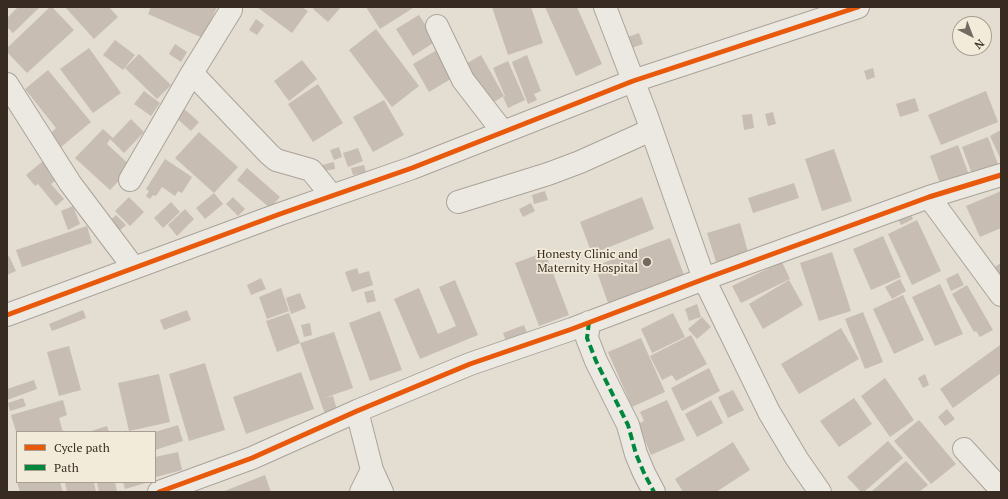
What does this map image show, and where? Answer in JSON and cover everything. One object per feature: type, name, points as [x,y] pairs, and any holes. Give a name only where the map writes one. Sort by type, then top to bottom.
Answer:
[{"type":"street","points":[[605,7],[704,279],[769,412],[797,459],[820,492]]},
{"type":"street","points":[[7,315],[412,168],[633,81],[816,14],[858,7]]},
{"type":"street","points":[[130,180],[192,73],[231,10]]},
{"type":"street","points":[[437,26],[463,80],[504,132]]},
{"type":"street","points":[[192,73],[269,154],[276,160],[311,170],[332,196]]},
{"type":"street","points":[[7,84],[70,183],[134,268]]},
{"type":"street","points":[[458,202],[548,174],[580,162],[651,130]]},
{"type":"street","points":[[159,492],[252,458],[357,411],[470,364],[589,322],[929,197],[1001,174]]},
{"type":"street","points":[[929,197],[1001,295]]},
{"type":"street","points":[[589,322],[587,338],[596,361],[628,425],[636,454],[654,492]]},
{"type":"street","points":[[357,411],[372,470],[382,492]]},
{"type":"street","points":[[964,449],[1001,490]]},
{"type":"street","points":[[361,492],[372,470]]},
{"type":"building","points":[[18,7],[40,7],[13,33],[7,27],[7,18]]},
{"type":"building","points":[[50,7],[52,7],[74,30],[27,73],[7,52],[7,48]]},
{"type":"building","points":[[65,7],[109,7],[118,17],[94,39]]},
{"type":"building","points":[[151,7],[217,7],[203,38],[148,14]]},
{"type":"building","points":[[257,7],[302,7],[308,11],[292,33]]},
{"type":"building","points":[[315,7],[341,7],[328,22],[313,9]]},
{"type":"building","points":[[366,7],[412,7],[413,8],[380,29]]},
{"type":"building","points":[[492,7],[531,7],[543,43],[508,55]]},
{"type":"building","points":[[545,7],[577,7],[602,64],[576,76]]},
{"type":"building","points":[[419,15],[436,41],[413,56],[396,29]]},
{"type":"building","points":[[256,19],[264,25],[257,35],[249,30]]},
{"type":"building","points":[[376,29],[419,86],[392,107],[349,50]]},
{"type":"building","points":[[639,33],[643,44],[629,49],[625,38]]},
{"type":"building","points":[[115,40],[135,55],[123,70],[103,55]]},
{"type":"building","points":[[175,44],[187,52],[181,62],[169,54]]},
{"type":"building","points":[[89,48],[121,93],[93,113],[60,69]]},
{"type":"building","points":[[437,50],[454,77],[429,92],[413,64]]},
{"type":"building","points":[[139,54],[171,85],[157,99],[125,68]]},
{"type":"building","points":[[481,55],[504,96],[487,106],[464,65]]},
{"type":"building","points":[[527,55],[541,91],[534,94],[537,100],[528,104],[512,62]]},
{"type":"building","points":[[302,60],[317,79],[289,101],[274,81]]},
{"type":"building","points":[[508,61],[525,100],[508,108],[503,97],[505,96],[493,68]]},
{"type":"building","points":[[873,68],[875,77],[867,80],[864,71]]},
{"type":"building","points":[[48,70],[91,122],[61,147],[50,134],[56,128],[25,89]]},
{"type":"building","points":[[318,84],[343,123],[313,142],[288,104]]},
{"type":"building","points":[[144,91],[160,103],[151,116],[134,104]]},
{"type":"building","points":[[986,91],[998,122],[941,145],[928,115]]},
{"type":"building","points":[[915,98],[919,111],[900,117],[896,104]]},
{"type":"building","points":[[384,100],[404,135],[373,152],[353,117]]},
{"type":"building","points":[[182,107],[199,122],[191,131],[173,115]]},
{"type":"building","points":[[773,112],[776,124],[768,126],[765,114]]},
{"type":"building","points":[[752,114],[754,128],[744,130],[742,115]]},
{"type":"building","points":[[131,119],[144,132],[124,153],[110,139],[107,144],[132,167],[110,190],[75,158],[103,129],[113,138]]},
{"type":"building","points":[[1001,130],[1001,160],[990,136]]},
{"type":"building","points":[[199,132],[238,167],[214,193],[175,158]]},
{"type":"building","points":[[988,137],[999,167],[973,177],[962,147]]},
{"type":"building","points":[[958,145],[969,175],[941,186],[930,156]]},
{"type":"building","points":[[339,147],[342,157],[334,160],[330,150]]},
{"type":"building","points":[[358,148],[363,161],[348,167],[343,153]]},
{"type":"building","points":[[834,149],[852,201],[822,211],[805,159]]},
{"type":"building","points":[[165,159],[192,177],[182,193],[178,191],[175,196],[162,187],[156,196],[153,195],[150,199],[146,196],[149,191],[146,189]]},
{"type":"building","points":[[43,161],[52,171],[49,173],[55,181],[51,184],[64,199],[56,206],[38,184],[35,186],[26,175]]},
{"type":"building","points":[[334,162],[335,169],[323,171],[322,165]]},
{"type":"building","points":[[364,165],[366,172],[353,175],[351,168]]},
{"type":"building","points":[[247,168],[280,197],[270,208],[237,180]]},
{"type":"building","points":[[794,183],[799,198],[753,213],[748,198]]},
{"type":"building","points":[[545,191],[548,200],[534,204],[532,195]]},
{"type":"building","points":[[1001,191],[1001,228],[980,237],[966,206]]},
{"type":"building","points":[[214,193],[223,204],[205,219],[196,208]]},
{"type":"building","points":[[129,197],[144,212],[130,226],[115,211]]},
{"type":"building","points":[[233,197],[245,209],[238,216],[226,204]]},
{"type":"building","points":[[642,197],[654,229],[592,254],[580,222]]},
{"type":"building","points":[[171,202],[180,212],[163,228],[154,218]]},
{"type":"building","points":[[531,203],[535,211],[523,217],[519,209]]},
{"type":"building","points":[[73,206],[80,224],[68,230],[61,211]]},
{"type":"building","points":[[185,209],[194,219],[177,236],[168,225]]},
{"type":"building","points":[[909,211],[913,219],[901,225],[897,216]]},
{"type":"building","points":[[116,215],[126,225],[118,232],[108,222]]},
{"type":"building","points":[[917,220],[941,271],[912,285],[888,234]]},
{"type":"building","points":[[740,223],[748,252],[716,262],[707,233]]},
{"type":"building","points":[[87,226],[92,243],[22,267],[16,250]]},
{"type":"building","points":[[883,236],[901,277],[871,290],[853,249]]},
{"type":"building","points":[[670,238],[684,275],[608,303],[595,266]]},
{"type":"building","points":[[545,252],[569,315],[539,326],[515,263]]},
{"type":"building","points":[[832,252],[851,311],[819,321],[800,263]]},
{"type":"building","points":[[9,256],[16,271],[7,275],[7,257]]},
{"type":"building","points":[[782,262],[790,279],[741,303],[732,286]]},
{"type":"building","points":[[1001,263],[1001,281],[993,268]]},
{"type":"building","points":[[357,268],[359,274],[369,271],[373,285],[352,292],[345,272]]},
{"type":"building","points":[[958,273],[964,285],[951,291],[946,279]]},
{"type":"building","points":[[261,278],[266,289],[251,295],[247,285]]},
{"type":"building","points":[[900,279],[906,291],[892,299],[885,287]]},
{"type":"building","points":[[455,280],[478,335],[420,359],[394,299],[419,288],[438,334],[456,326],[439,287]]},
{"type":"building","points":[[789,280],[803,305],[763,329],[749,304]]},
{"type":"building","points":[[940,284],[963,334],[935,346],[912,297]]},
{"type":"building","points":[[967,285],[993,330],[980,337],[976,331],[974,332],[952,294]]},
{"type":"building","points":[[281,288],[289,311],[267,319],[259,297]]},
{"type":"building","points":[[373,290],[376,301],[367,303],[364,292]]},
{"type":"building","points":[[300,293],[306,308],[291,314],[286,298]]},
{"type":"building","points":[[903,295],[924,340],[894,354],[873,309]]},
{"type":"building","points":[[697,304],[701,317],[689,321],[685,309]]},
{"type":"building","points":[[83,310],[86,318],[52,331],[49,324]]},
{"type":"building","points":[[187,310],[191,320],[164,330],[160,320]]},
{"type":"building","points":[[380,311],[402,370],[370,381],[349,323]]},
{"type":"building","points":[[863,312],[883,362],[865,369],[845,319]]},
{"type":"building","points":[[289,313],[300,343],[277,352],[266,321]]},
{"type":"building","points":[[673,313],[685,337],[652,353],[641,329]]},
{"type":"building","points":[[702,317],[711,327],[697,339],[688,329]]},
{"type":"building","points":[[310,323],[312,335],[304,337],[301,325]]},
{"type":"building","points":[[524,325],[529,338],[508,346],[503,333]]},
{"type":"building","points":[[841,328],[859,359],[799,394],[781,364]]},
{"type":"building","points":[[334,332],[353,388],[324,398],[333,396],[337,410],[325,414],[300,343]]},
{"type":"building","points":[[691,335],[707,364],[676,381],[672,375],[662,380],[650,356]]},
{"type":"building","points":[[641,338],[665,392],[632,407],[608,352]]},
{"type":"building","points":[[1000,345],[1001,373],[953,408],[940,389]]},
{"type":"building","points":[[69,346],[81,390],[59,396],[47,352]]},
{"type":"building","points":[[205,363],[225,430],[189,441],[169,374]]},
{"type":"building","points":[[709,368],[720,391],[682,411],[671,388]]},
{"type":"building","points":[[301,372],[314,409],[246,434],[233,397]]},
{"type":"building","points":[[159,374],[170,422],[129,431],[118,383]]},
{"type":"building","points":[[925,374],[929,385],[923,388],[918,378]]},
{"type":"building","points":[[885,378],[914,420],[890,437],[861,396]]},
{"type":"building","points":[[34,380],[37,389],[7,400],[7,389]]},
{"type":"building","points":[[733,390],[744,410],[728,418],[718,397]]},
{"type":"building","points":[[23,398],[26,406],[10,411],[8,403]]},
{"type":"building","points":[[854,398],[872,424],[839,447],[820,421]]},
{"type":"building","points":[[63,400],[67,415],[59,418],[63,431],[16,432],[11,415]]},
{"type":"building","points":[[667,400],[685,440],[651,455],[638,424],[644,421],[640,412]]},
{"type":"building","points":[[711,400],[723,423],[697,437],[685,414]]},
{"type":"building","points":[[947,409],[955,419],[945,426],[938,417]]},
{"type":"building","points":[[919,420],[956,464],[931,484],[894,441]]},
{"type":"building","points":[[178,425],[183,441],[156,450],[156,432]]},
{"type":"building","points":[[107,426],[109,431],[91,431]]},
{"type":"building","points":[[888,441],[903,458],[864,492],[861,492],[847,477]]},
{"type":"building","points":[[733,442],[750,470],[716,492],[683,492],[675,479]]},
{"type":"building","points":[[178,452],[182,470],[156,477],[156,457]]},
{"type":"building","points":[[906,461],[928,485],[919,492],[871,492]]},
{"type":"building","points":[[265,475],[271,492],[222,492]]},
{"type":"building","points":[[17,483],[60,483],[63,492],[20,492]]},
{"type":"building","points":[[65,483],[94,483],[96,492],[67,492]]},
{"type":"building","points":[[97,483],[115,483],[117,492],[99,492]]},
{"type":"building","points":[[123,483],[146,483],[125,489]]},
{"type":"marked path","points":[[589,322],[587,338],[596,361],[628,425],[636,454],[654,492]]},
{"type":"cycle path","points":[[7,315],[280,214],[412,168],[633,81],[858,7]]},
{"type":"cycle path","points":[[159,492],[252,458],[357,411],[470,364],[572,329],[929,197],[1001,175]]},
{"type":"place","name":"Honesty Clinic and Maternity Hospital","points":[[647,262]]}]
